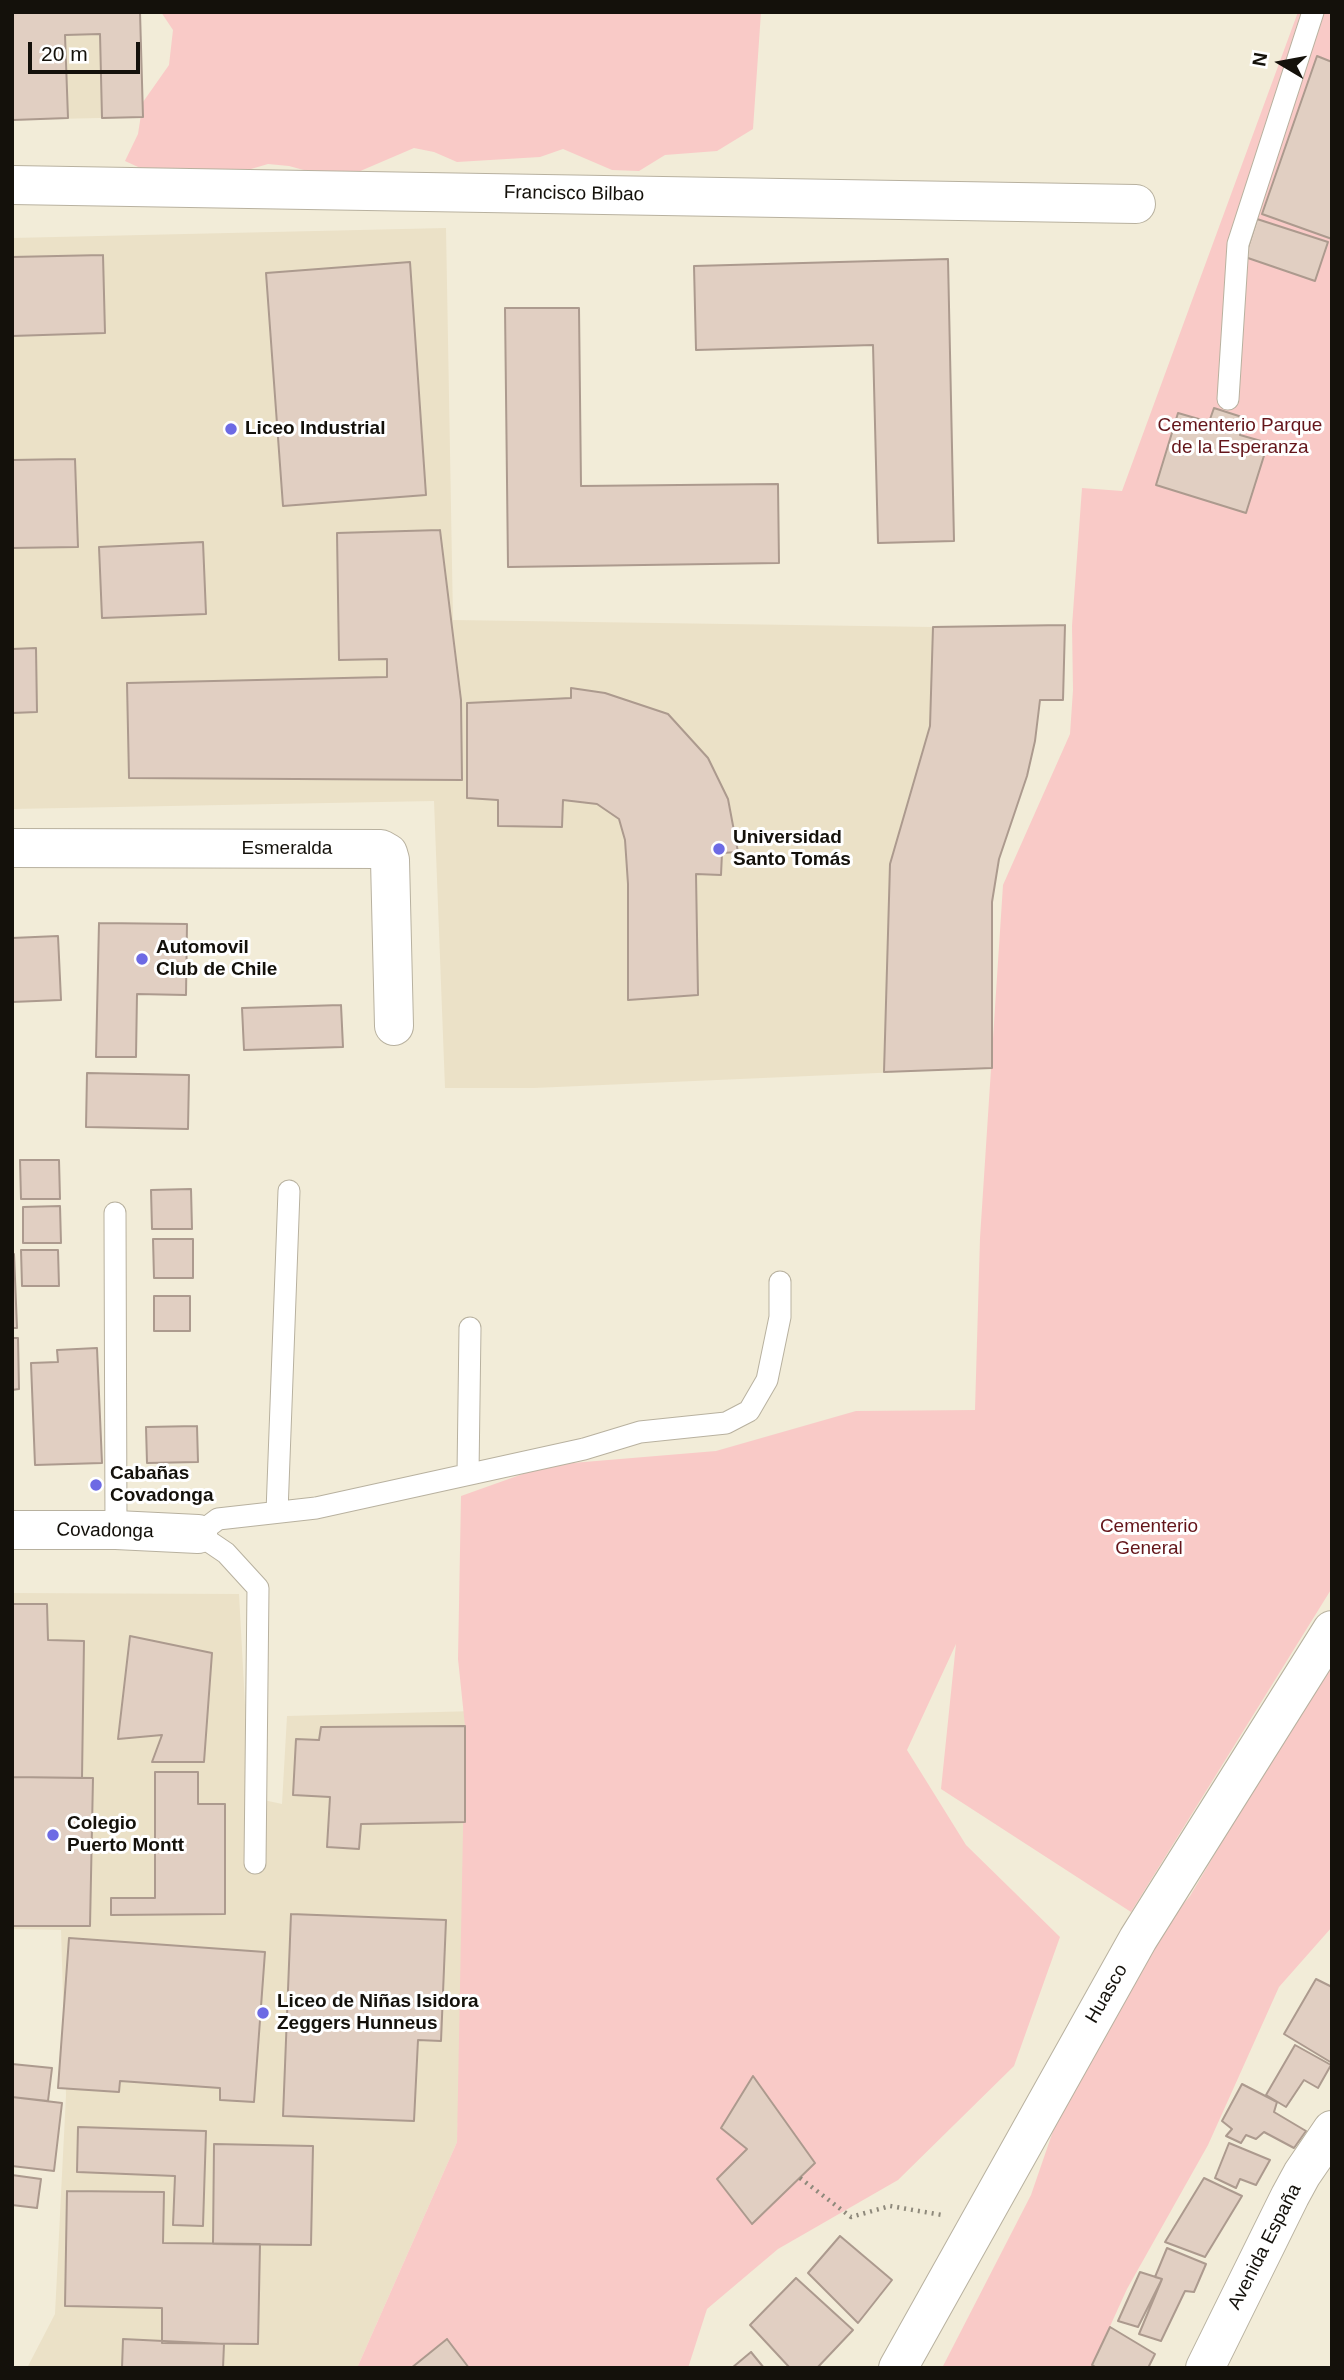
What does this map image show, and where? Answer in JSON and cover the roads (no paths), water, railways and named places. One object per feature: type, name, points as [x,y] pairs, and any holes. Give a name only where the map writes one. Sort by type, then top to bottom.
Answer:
[{"type":"street","name":"Francisco Bilbao","points":[[12,185],[1136,204]]},
{"type":"street","name":"Esmeralda","points":[[12,848],[381,849],[388,853],[390,860],[394,1026]]},
{"type":"street","name":"Covadonga","points":[[12,1530],[116,1530],[198,1534]]},
{"type":"street","name":"Huasco","points":[[898,2368],[1157,1907],[1332,1630]]},
{"type":"street","name":"Avenida España","points":[[1205,2368],[1290,2196],[1332,2130]]},
{"type":"lane","points":[[1228,399],[1238,244],[1313,12]]},
{"type":"lane","points":[[277,1512],[289,1191]]},
{"type":"lane","points":[[116,1213],[116,1530]]},
{"type":"lane","points":[[255,1863],[258,1588],[226,1553],[198,1534],[218,1519],[316,1508],[584,1449],[640,1432],[726,1423],[749,1411],[767,1380],[780,1317],[780,1282]]},
{"type":"lane","points":[[468,1473],[470,1328]]},
{"type":"place","name":"Liceo Industrial","points":[[231,429]]},
{"type":"place","name":"Universidad Santo Tomás","points":[[719,849]]},
{"type":"place","name":"Automovil Club de Chile","points":[[142,959]]},
{"type":"place","name":"Cabañas Covadonga","points":[[96,1485]]},
{"type":"place","name":"Colegio Puerto Montt","points":[[53,1835]]},
{"type":"place","name":"Liceo de Niñas Isidora Zeggers Hunneus","points":[[263,2013]]},
{"type":"park label","name":"Cementerio Parque de la Esperanza","points":[[1240,437]]},
{"type":"park label","name":"Cementerio General","points":[[1149,1538]]}]
